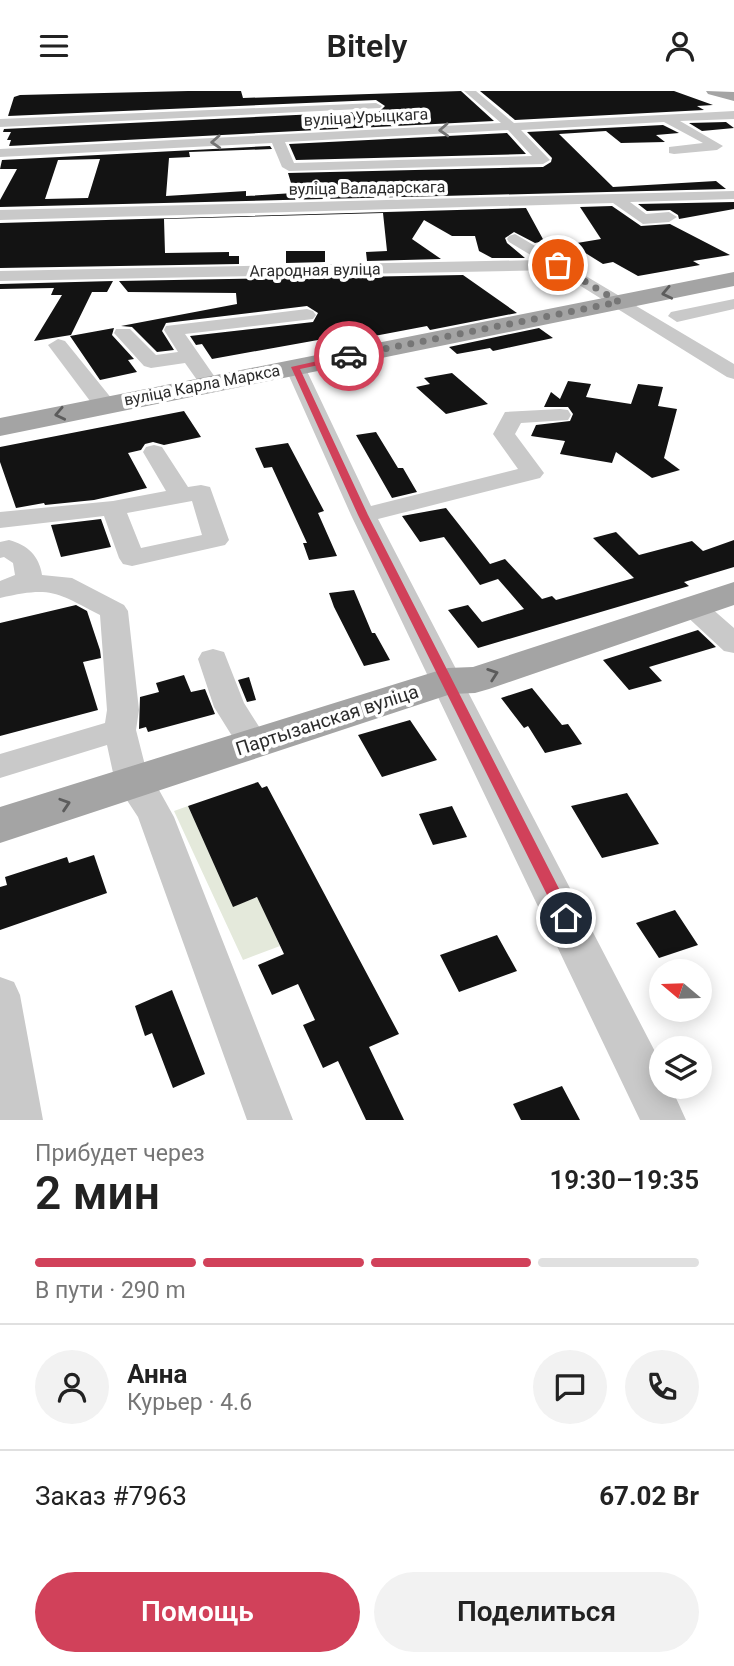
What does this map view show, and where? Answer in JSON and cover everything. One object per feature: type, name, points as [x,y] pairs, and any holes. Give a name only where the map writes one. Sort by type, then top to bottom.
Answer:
[{"type":"main road","points":[[713,91],[731,96]]},
{"type":"main road","name":"вуліца Карла Маркса","points":[[0,426],[619,302],[732,287]]},
{"type":"main road","name":"Партызанская вуліца","points":[[0,825],[448,681],[475,680],[734,593]]},
{"type":"street","points":[[364,91],[387,119]]},
{"type":"street","points":[[277,139],[289,167],[543,160],[512,127],[469,91]]},
{"type":"street","points":[[697,98],[731,96]]},
{"type":"street","name":"вуліца Урыцкага","points":[[0,153],[277,139],[387,119],[512,127],[734,115]]},
{"type":"street","points":[[665,118],[717,146],[674,150]]},
{"type":"street","points":[[0,123],[387,119]]},
{"type":"street","name":"вуліца Валадарскага","points":[[0,215],[734,195]]},
{"type":"street","points":[[617,199],[643,219],[669,217]]},
{"type":"street","points":[[515,239],[734,373]]},
{"type":"street","name":"Агародная вуліца","points":[[0,276],[558,265]]},
{"type":"street","points":[[677,316],[732,287]]},
{"type":"street","points":[[209,383],[173,330],[307,315]]},
{"type":"street","points":[[123,333],[151,362],[192,356]]},
{"type":"street","points":[[58,345],[104,404]]},
{"type":"street","points":[[295,367],[363,515],[648,1084],[663,1120]]},
{"type":"street","points":[[363,515],[532,473],[504,434],[513,417],[560,415]]},
{"type":"street","points":[[154,452],[181,496]]},
{"type":"street","points":[[12,587],[29,575],[26,560],[5,549],[0,521],[113,508],[201,492],[216,540],[132,558],[113,508]]},
{"type":"street","points":[[12,587],[62,584],[114,611],[123,710],[120,730],[132,782],[147,799],[156,817],[270,1120]]},
{"type":"street","points":[[692,606],[734,644]]},
{"type":"street","points":[[213,659],[230,707],[254,744]]},
{"type":"street","points":[[0,766],[120,730]]},
{"type":"street","points":[[0,995],[20,1120]]},
{"type":"shaded area","points":[[188,806],[233,906],[270,893],[262,907],[280,946],[243,960],[174,811]]},
{"type":"building","points":[[241,91],[243,98],[461,91],[494,121],[9,146],[11,140],[7,140],[11,132],[3,132],[4,129],[380,111],[385,106],[376,100],[8,116],[14,97],[20,95]]},
{"type":"building","points":[[480,91],[674,91],[713,105],[697,106],[704,110],[515,120]]},
{"type":"building","points":[[726,122],[734,128],[702,131],[689,123]]},
{"type":"building","points":[[663,125],[679,133],[656,135],[665,142],[621,143],[606,131],[559,134],[613,187],[716,181],[726,189],[0,207],[0,200],[17,169],[0,169],[2,160],[270,146],[272,149],[189,152],[190,157],[169,158],[166,196],[246,191],[246,196],[294,193],[288,173],[543,167],[551,162],[552,158],[527,132]],"holes":[[[100,159],[88,198],[45,199],[58,160]]]},
{"type":"building","points":[[507,133],[526,154],[296,160],[289,144]]},
{"type":"building","points":[[734,202],[734,209],[679,219],[678,215],[670,210],[647,211],[638,204]]},
{"type":"building","points":[[612,206],[641,226],[670,224],[730,255],[693,261],[700,265],[638,276],[613,262],[603,264],[571,244],[601,239],[580,207]]},
{"type":"building","points":[[526,208],[544,241],[535,243],[514,232],[505,238],[507,243],[525,258],[492,258],[479,251],[475,236],[452,236],[424,220],[412,239],[441,259],[367,261],[366,252],[387,251],[383,213],[164,219],[165,253],[229,252],[229,256],[239,256],[239,264],[0,268],[0,223]]},
{"type":"building","points":[[286,251],[325,251],[325,262],[286,263]]},
{"type":"building","points":[[463,275],[517,313],[430,330],[427,326],[369,337],[368,331],[212,359],[202,344],[196,345],[190,336],[313,322],[318,313],[307,306],[166,323],[162,331],[174,350],[157,352],[132,327],[121,326],[237,304],[236,293],[128,292],[119,281]]},
{"type":"building","points":[[113,281],[107,292],[92,292],[71,335],[34,341],[62,295],[51,295],[54,288],[0,289],[0,284]]},
{"type":"building","points":[[114,328],[112,335],[134,359],[128,360],[137,372],[100,380],[70,336]]},
{"type":"building","points":[[539,328],[553,338],[493,351],[490,348],[457,354],[449,347]]},
{"type":"building","points":[[452,373],[488,404],[446,414],[416,387],[430,384],[424,378]]},
{"type":"building","points":[[568,381],[591,384],[586,397],[631,404],[638,384],[663,387],[658,406],[677,409],[664,458],[680,470],[652,478],[616,452],[612,463],[560,454],[565,441],[531,436],[536,425],[570,421],[573,414],[568,407],[544,407],[551,392],[560,399]]},
{"type":"building","points":[[184,411],[201,437],[164,445],[153,442],[145,444],[141,450],[128,453],[147,488],[94,500],[44,503],[16,508],[0,462],[0,447]]},
{"type":"building","points":[[376,432],[398,468],[403,468],[417,492],[392,498],[356,435]]},
{"type":"building","points":[[288,443],[324,511],[318,513],[337,556],[309,560],[303,543],[307,543],[272,467],[264,468],[255,448]]},
{"type":"building","points":[[446,508],[490,564],[505,559],[542,599],[552,596],[556,600],[634,578],[593,538],[616,532],[639,555],[692,541],[703,551],[734,540],[734,567],[684,582],[689,586],[478,648],[448,610],[468,605],[482,622],[524,609],[498,579],[480,585],[444,537],[420,542],[402,516]]},
{"type":"building","points":[[101,519],[111,547],[61,557],[51,525]]},
{"type":"building","points":[[354,590],[372,633],[375,633],[390,660],[364,666],[329,593]]},
{"type":"building","points":[[76,605],[87,611],[100,650],[101,658],[83,662],[98,710],[0,736],[0,623]]},
{"type":"building","points":[[698,630],[716,647],[649,667],[662,681],[629,690],[603,660]]},
{"type":"building","points":[[184,675],[191,692],[205,689],[215,714],[148,732],[146,727],[139,729],[140,697],[159,692],[156,683]]},
{"type":"building","points":[[249,677],[256,700],[247,702],[238,680]]},
{"type":"building","points":[[532,688],[562,725],[568,724],[582,744],[545,753],[528,726],[524,728],[501,698]]},
{"type":"building","points":[[410,720],[437,760],[382,777],[358,735]]},
{"type":"building","points":[[258,782],[262,788],[267,786],[399,1034],[369,1047],[404,1120],[366,1120],[338,1061],[323,1068],[303,1025],[315,1020],[298,984],[272,995],[258,965],[284,954],[257,897],[233,907],[188,806]]},
{"type":"building","points":[[627,793],[659,844],[602,858],[571,806]]},
{"type":"building","points":[[452,806],[467,837],[433,845],[419,814]]},
{"type":"building","points":[[94,855],[107,893],[0,930],[0,887],[7,885],[5,877],[67,857],[69,863]]},
{"type":"building","points":[[675,910],[698,945],[659,958],[636,923]]},
{"type":"building","points":[[497,935],[517,971],[459,992],[440,955]]},
{"type":"building","points":[[172,990],[205,1074],[173,1088],[152,1033],[145,1036],[135,1006]]},
{"type":"building","points":[[562,1086],[580,1120],[521,1120],[513,1104]]},
{"type":"way so far","points":[[349,356],[619,302],[558,265]]},
{"type":"route","points":[[349,356],[295,367],[363,515],[566,918]]}]
